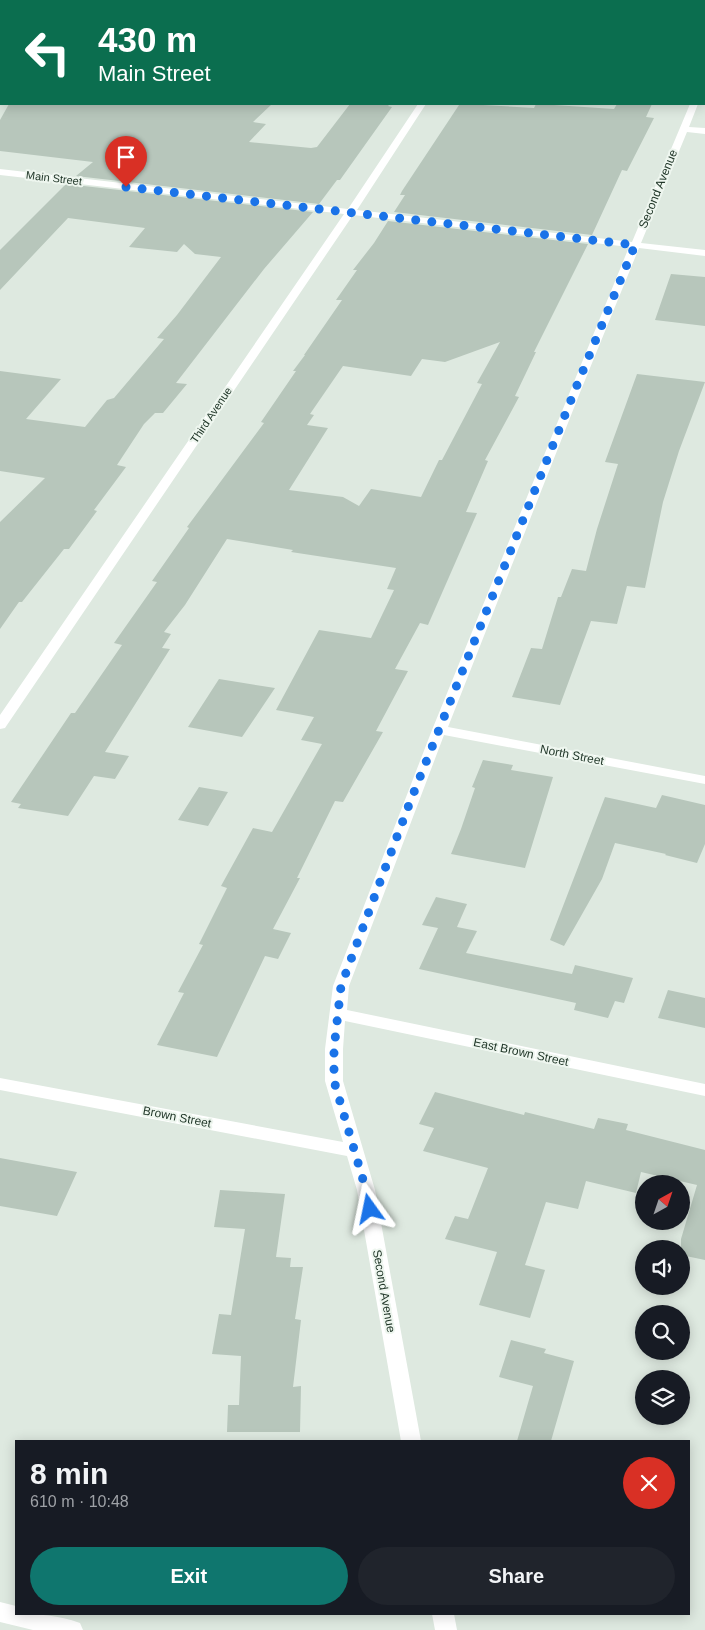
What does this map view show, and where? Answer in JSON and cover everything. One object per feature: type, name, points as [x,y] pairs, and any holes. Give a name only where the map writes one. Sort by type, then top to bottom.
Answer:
[{"type":"street","name":"Third Avenue","points":[[0,725],[350,213],[421,105]]},
{"type":"street","name":"Second Avenue","points":[[411,1440],[366,1190],[334,1081],[334,1049],[341,986],[439,730],[575,390],[694,105]]},
{"type":"street","points":[[683,129],[705,131]]},
{"type":"street","name":"Main Street","points":[[0,172],[705,253]]},
{"type":"street","name":"North Street","points":[[439,730],[705,780]]},
{"type":"street","name":"East Brown Street","points":[[337,1014],[705,1090]]},
{"type":"street","name":"Brown Street","points":[[0,1084],[355,1151]]},
{"type":"street","points":[[0,1612],[72,1630]]},
{"type":"street","points":[[443,1615],[446,1630]]},
{"type":"building","points":[[8,105],[271,105],[253,122],[266,124],[249,142],[311,148],[317,147],[349,105],[389,105],[392,107],[340,180],[337,180],[319,204],[76,176],[93,162],[0,151],[0,120]]},
{"type":"building","points":[[459,105],[534,108],[536,105],[554,105],[614,109],[616,105],[652,105],[646,117],[654,118],[627,171],[622,170],[592,235],[394,212],[405,195],[400,195]]},
{"type":"building","points":[[66,184],[313,212],[264,269],[176,383],[187,384],[163,413],[155,413],[144,424],[117,465],[126,467],[94,510],[97,511],[69,549],[64,549],[22,602],[19,602],[0,629],[0,522],[45,478],[0,471],[0,371],[61,379],[26,419],[85,427],[107,400],[114,398],[164,339],[157,338],[221,257],[195,254],[184,244],[177,252],[129,247],[145,228],[68,218],[0,290],[0,250]]},
{"type":"building","points":[[388,221],[588,244],[534,352],[536,352],[515,396],[519,397],[485,460],[488,461],[466,512],[477,513],[428,625],[420,623],[395,669],[408,671],[376,731],[383,732],[343,802],[335,801],[297,878],[300,878],[273,929],[291,933],[278,959],[265,956],[217,1057],[157,1045],[184,993],[178,992],[203,945],[199,944],[227,888],[221,886],[253,828],[272,832],[322,744],[301,740],[314,717],[276,710],[319,630],[371,638],[394,590],[387,589],[396,568],[291,552],[293,550],[227,539],[185,605],[164,632],[171,634],[162,648],[170,649],[105,752],[129,756],[115,779],[94,776],[68,816],[18,808],[21,804],[11,802],[71,713],[75,713],[122,645],[114,643],[157,582],[152,581],[189,528],[187,527],[264,423],[261,422],[296,371],[293,371],[342,300],[336,300],[357,270],[353,270]],"holes":[[[500,342],[477,383],[482,384],[442,460],[439,460],[421,497],[371,489],[359,506],[343,497],[289,490],[328,428],[307,425],[314,415],[310,414],[343,366],[411,376],[422,359],[445,362]]]},
{"type":"building","points":[[671,274],[705,277],[705,326],[655,320]]},
{"type":"building","points":[[637,374],[705,382],[679,451],[663,502],[645,588],[627,586],[617,624],[591,621],[560,705],[512,697],[531,648],[542,649],[558,597],[561,597],[572,569],[586,571],[618,464],[605,462]]},
{"type":"building","points":[[219,679],[275,688],[242,737],[188,727]]},
{"type":"building","points":[[483,760],[513,765],[511,770],[553,777],[525,868],[451,854],[475,788],[472,787]]},
{"type":"building","points":[[199,787],[228,792],[208,826],[178,820]]},
{"type":"building","points":[[662,795],[705,805],[705,844],[697,863],[615,843],[602,879],[564,946],[550,940],[605,797],[656,808]]},
{"type":"building","points":[[436,897],[467,904],[457,927],[477,931],[466,953],[572,974],[575,965],[633,978],[624,1003],[615,1001],[608,1018],[574,1010],[576,1003],[419,969],[438,928],[422,925]]},
{"type":"building","points":[[668,990],[705,998],[705,1028],[658,1018]]},
{"type":"building","points":[[435,1092],[524,1115],[525,1112],[594,1129],[598,1118],[628,1124],[626,1130],[705,1150],[705,1260],[690,1257],[690,1240],[681,1240],[684,1230],[690,1230],[690,1209],[697,1185],[690,1183],[690,1175],[654,1175],[641,1172],[640,1175],[635,1175],[635,1193],[586,1181],[578,1209],[546,1202],[525,1265],[545,1270],[530,1318],[479,1305],[497,1252],[445,1239],[455,1216],[468,1219],[488,1168],[423,1151],[434,1128],[419,1124]]},
{"type":"building","points":[[0,1158],[77,1172],[57,1216],[0,1206]]},
{"type":"building","points":[[220,1190],[285,1194],[276,1257],[291,1258],[290,1267],[303,1267],[295,1319],[301,1320],[293,1387],[301,1386],[300,1432],[227,1432],[228,1405],[239,1405],[241,1356],[212,1354],[219,1314],[231,1315],[245,1229],[214,1227]]},
{"type":"building","points":[[511,1340],[546,1349],[544,1353],[574,1361],[551,1440],[517,1440],[533,1386],[499,1377]]},
{"type":"route","points":[[126,187],[635,245],[410,802],[341,986],[334,1049],[334,1081],[370,1209]]}]
